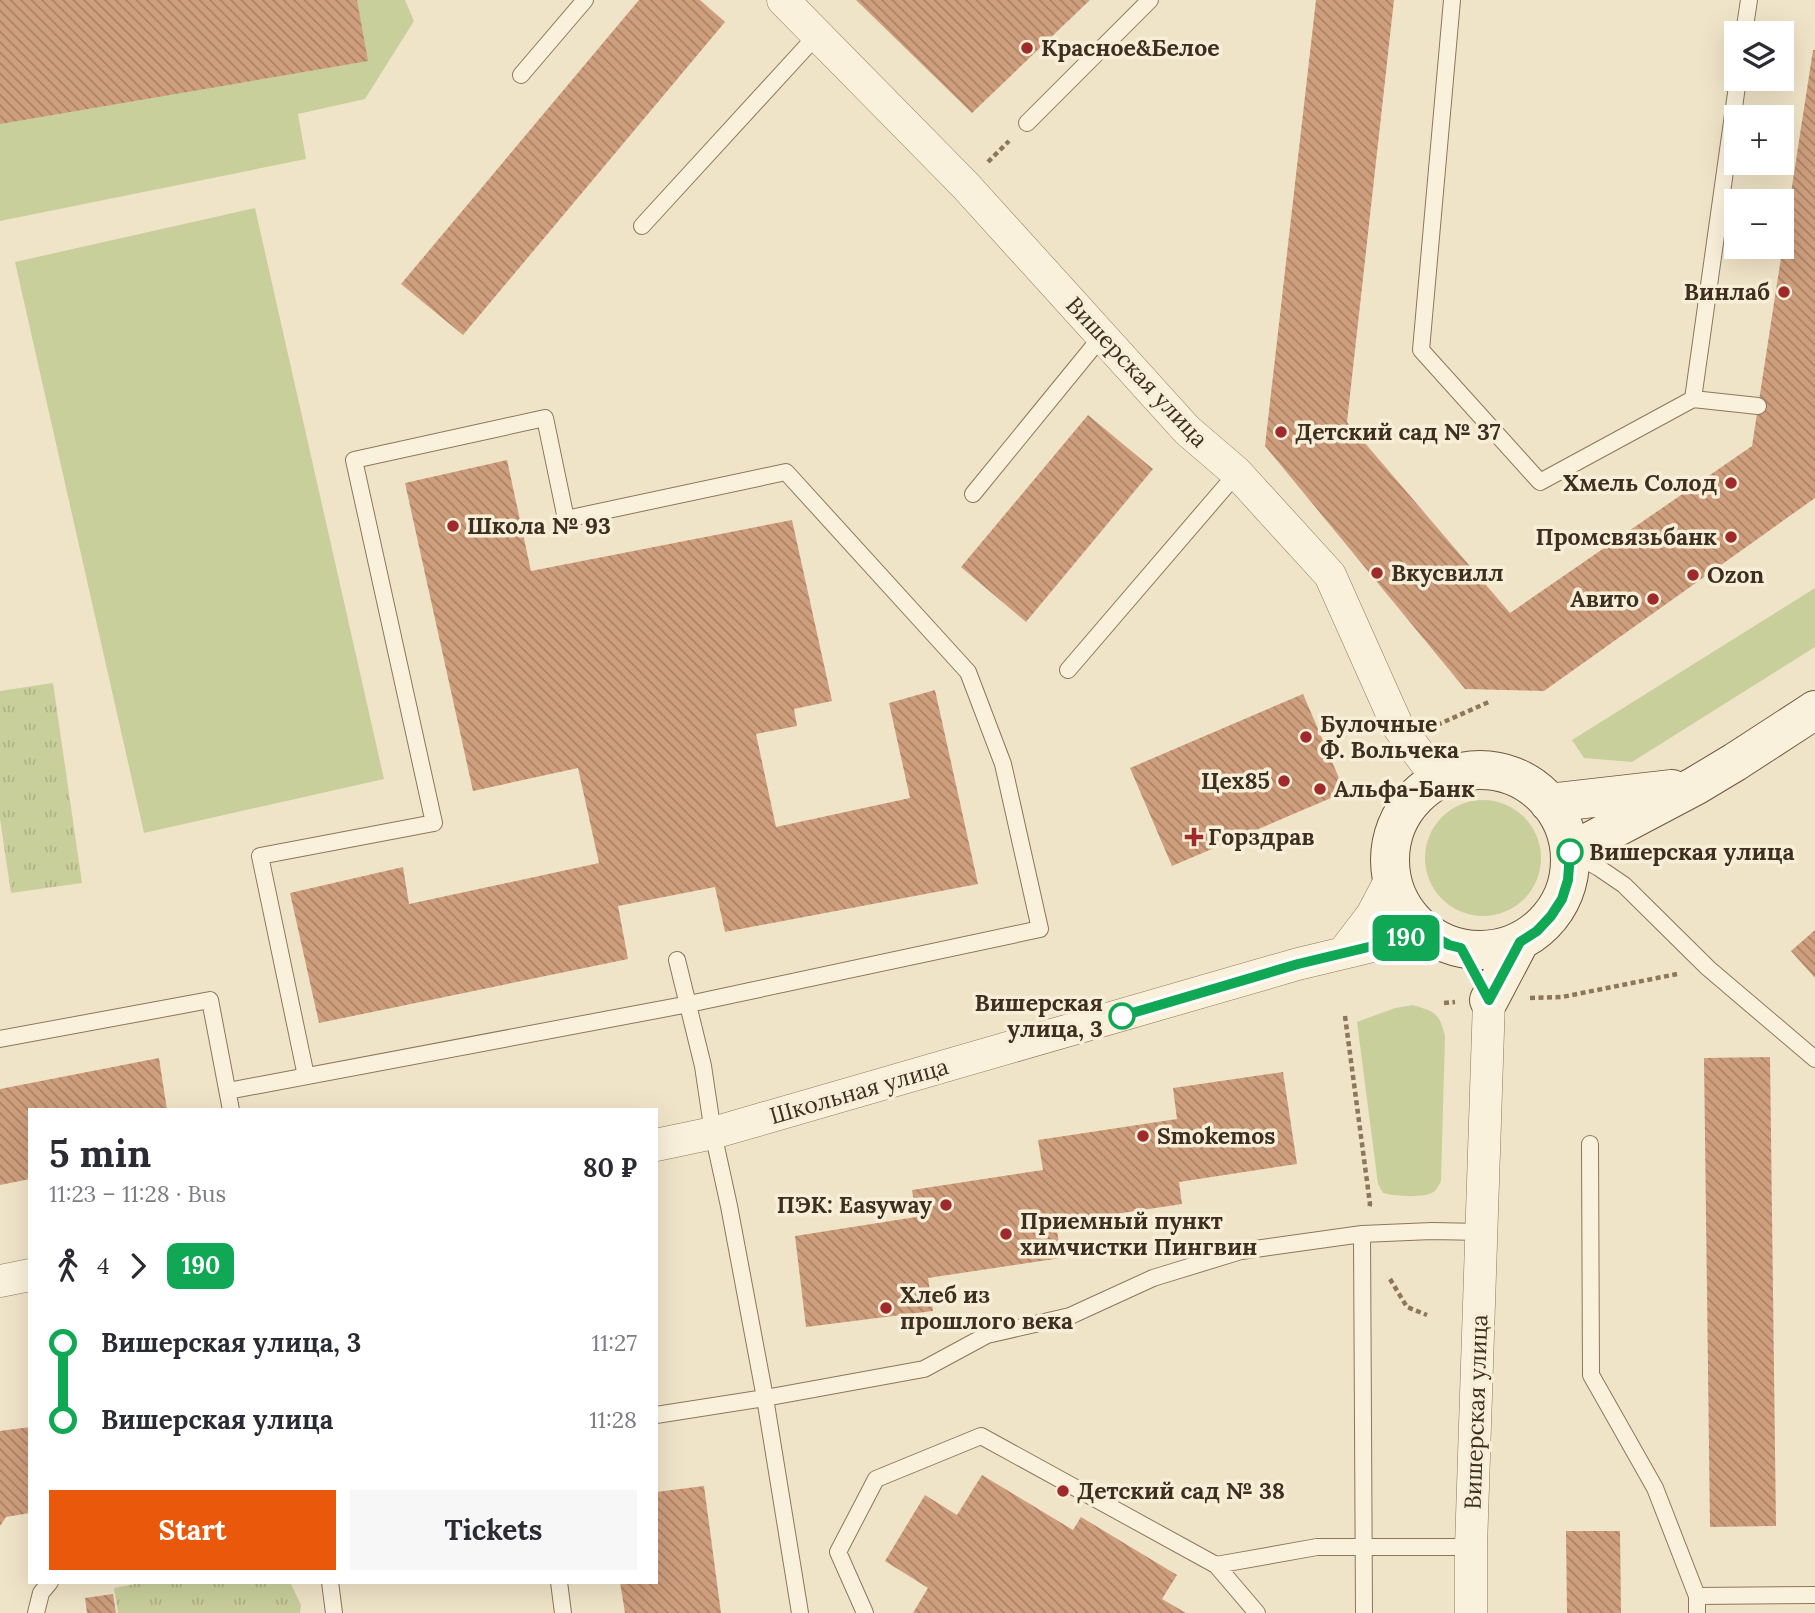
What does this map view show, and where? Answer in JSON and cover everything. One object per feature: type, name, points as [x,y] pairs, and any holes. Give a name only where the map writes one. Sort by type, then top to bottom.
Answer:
[{"type":"street","name":"Вишерская улица","points":[[783,0],[965,185],[1187,430],[1237,473],[1330,575],[1397,725],[1439,780]]},
{"type":"street","points":[[1570,852],[1695,786],[1815,710]]},
{"type":"street","points":[[1479,770],[1505,774],[1530,785],[1549,803],[1563,826],[1570,852],[1568,880],[1562,899],[1537,931],[1520,942],[1491,950],[1461,948],[1427,933],[1410,917],[1399,898],[1392,877],[1390,854],[1395,832],[1405,811],[1419,794],[1439,780],[1479,770]]},
{"type":"street","points":[[1549,803],[1695,786]]},
{"type":"street","points":[[1343,953],[1372,915],[1392,877]]},
{"type":"street","name":"Школьная улица","points":[[658,1145],[713,1133],[1267,973],[1427,933]]},
{"type":"street","name":"Вишерская улица","points":[[1471,1613],[1489,1000],[1520,942]]},
{"type":"street","points":[[1461,948],[1489,1000]]},
{"type":"street","points":[[0,1281],[28,1275]]},
{"type":"lane","points":[[1027,123],[1150,0]]},
{"type":"lane","points":[[1452,0],[1421,350],[1540,482],[1693,399],[1758,406]]},
{"type":"lane","points":[[1746,21],[1749,0]]},
{"type":"lane","points":[[521,75],[579,2]]},
{"type":"lane","points":[[642,226],[818,34]]},
{"type":"lane","points":[[1693,399],[1736,91]]},
{"type":"lane","points":[[973,494],[1102,336]]},
{"type":"lane","points":[[228,1091],[689,1004],[1040,929],[1003,764],[968,672],[786,472],[566,519],[545,418],[354,460],[434,823],[260,856],[306,1076]]},
{"type":"lane","points":[[1068,670],[1237,473]]},
{"type":"lane","points":[[1570,852],[1624,885],[1709,968],[1815,1059]]},
{"type":"lane","points":[[677,960],[703,1066],[713,1133],[765,1398],[800,1613]]},
{"type":"lane","points":[[0,1039],[209,1000],[231,1108]]},
{"type":"lane","points":[[1590,1144],[1591,1375],[1655,1488],[1697,1596],[1697,1613]]},
{"type":"lane","points":[[658,1415],[924,1369],[987,1335],[1070,1316],[1153,1278],[1241,1251],[1362,1234],[1482,1232]]},
{"type":"lane","points":[[1362,1234],[1364,1613]]},
{"type":"lane","points":[[865,1613],[838,1552],[876,1479],[981,1436],[1216,1565],[1257,1613]]},
{"type":"lane","points":[[1216,1565],[1317,1546],[1471,1547]]},
{"type":"lane","points":[[36,1613],[41,1593],[49,1584]]},
{"type":"lane","points":[[330,1584],[334,1613]]},
{"type":"lane","points":[[559,1584],[563,1613]]},
{"type":"lane","points":[[1697,1596],[1815,1595]]},
{"type":"path","points":[[965,185],[1027,123]]},
{"type":"path","points":[[1444,1003],[1562,997],[1709,968]]},
{"type":"path","points":[[1345,1016],[1370,1204],[1362,1234]]},
{"type":"green space","points":[[0,0],[405,0],[414,21],[365,99],[298,114],[306,159],[0,221]]},
{"type":"green space","points":[[255,208],[384,779],[144,833],[15,262]]},
{"type":"green space","points":[[1815,588],[1815,647],[1632,762],[1584,758],[1572,740]]},
{"type":"green space","points":[[53,683],[82,883],[11,893],[0,819],[0,691]]},
{"type":"green space","points":[[1483,800],[1505,804],[1524,817],[1537,836],[1541,858],[1537,880],[1524,899],[1505,912],[1483,916],[1461,912],[1442,899],[1429,880],[1425,858],[1429,836],[1442,817],[1461,804]]},
{"type":"green space","points":[[1413,1005],[1435,1014],[1441,1022],[1445,1036],[1441,1181],[1430,1194],[1409,1196],[1383,1193],[1378,1184],[1357,1022],[1395,1008]]},
{"type":"green space","points":[[135,1584],[291,1584],[301,1605],[300,1613],[118,1613],[114,1588]]},
{"type":"building","points":[[0,0],[357,0],[368,61],[0,124]]},
{"type":"building","points":[[639,0],[700,0],[725,22],[463,335],[401,284]]},
{"type":"building","points":[[856,0],[1090,0],[972,113]]},
{"type":"building","points":[[1316,0],[1394,0],[1347,422],[1510,613],[1752,446],[1781,259],[1794,259],[1794,189],[1792,189],[1815,50],[1815,498],[1544,691],[1465,689],[1265,446]]},
{"type":"building","points":[[1088,415],[1153,469],[1026,622],[961,567]]},
{"type":"building","points":[[507,460],[531,571],[792,520],[832,701],[794,709],[797,726],[756,734],[776,827],[910,798],[889,703],[935,690],[978,884],[725,932],[715,887],[618,906],[628,959],[319,1023],[290,893],[403,867],[409,904],[599,863],[578,768],[473,791],[405,483]]},
{"type":"building","points":[[1303,694],[1345,792],[1172,866],[1130,768]]},
{"type":"building","points":[[1815,930],[1815,978],[1791,951]]},
{"type":"building","points":[[1770,1057],[1776,1526],[1710,1527],[1704,1058]]},
{"type":"building","points":[[159,1058],[167,1108],[28,1108],[28,1179],[0,1185],[0,1089]]},
{"type":"building","points":[[1283,1072],[1297,1164],[1179,1182],[1182,1204],[1056,1223],[1061,1258],[928,1278],[933,1311],[806,1327],[795,1236],[916,1217],[912,1190],[1043,1170],[1038,1140],[1177,1119],[1173,1088]]},
{"type":"building","points":[[28,1427],[28,1513],[6,1517],[0,1526],[0,1431]]},
{"type":"building","points":[[982,1475],[1073,1530],[1081,1517],[1177,1575],[1162,1599],[1186,1613],[913,1613],[928,1588],[885,1561],[925,1495],[957,1515]]},
{"type":"building","points":[[704,1486],[721,1613],[625,1613],[620,1584],[658,1584],[658,1492]]},
{"type":"building","points":[[1566,1531],[1620,1531],[1621,1613],[1567,1613]]},
{"type":"building","points":[[113,1594],[116,1613],[87,1613],[85,1598]]},
{"type":"bus line","name":"190","points":[[1122,1016],[1298,964],[1427,933],[1461,948],[1489,1000],[1520,942],[1537,931],[1562,899],[1568,880],[1570,852]]},
{"type":"place","name":"Красное&Белое","points":[[1027,48]]},
{"type":"place","name":"Винлаб","points":[[1784,292]]},
{"type":"place","name":"Детский сад № 37","points":[[1281,432]]},
{"type":"place","name":"Хмель Солод","points":[[1731,483]]},
{"type":"place","name":"Школа № 93","points":[[453,526]]},
{"type":"place","name":"Промсвязьбанк","points":[[1731,537]]},
{"type":"place","name":"Вкусвилл","points":[[1377,573]]},
{"type":"place","name":"Ozon","points":[[1693,575]]},
{"type":"place","name":"Авито","points":[[1653,599]]},
{"type":"place","name":"Булочные Ф. Вольчека","points":[[1306,737]]},
{"type":"place","name":"Цех85","points":[[1284,781]]},
{"type":"place","name":"Альфа-Банк","points":[[1320,789]]},
{"type":"place","name":"Горздрав","points":[[1194,837]]},
{"type":"place","name":"Вишерская улица","points":[[1570,852]]},
{"type":"place","name":"Вишерская улица, 3","points":[[1122,1016]]},
{"type":"place","name":"Smokemos","points":[[1143,1136]]},
{"type":"place","name":"ПЭК: Easyway","points":[[946,1205]]},
{"type":"place","name":"Приемный пункт химчистки Пингвин","points":[[1006,1234]]},
{"type":"place","name":"Хлеб из прошлого века","points":[[886,1308]]},
{"type":"place","name":"Детский сад № 38","points":[[1063,1491]]}]
